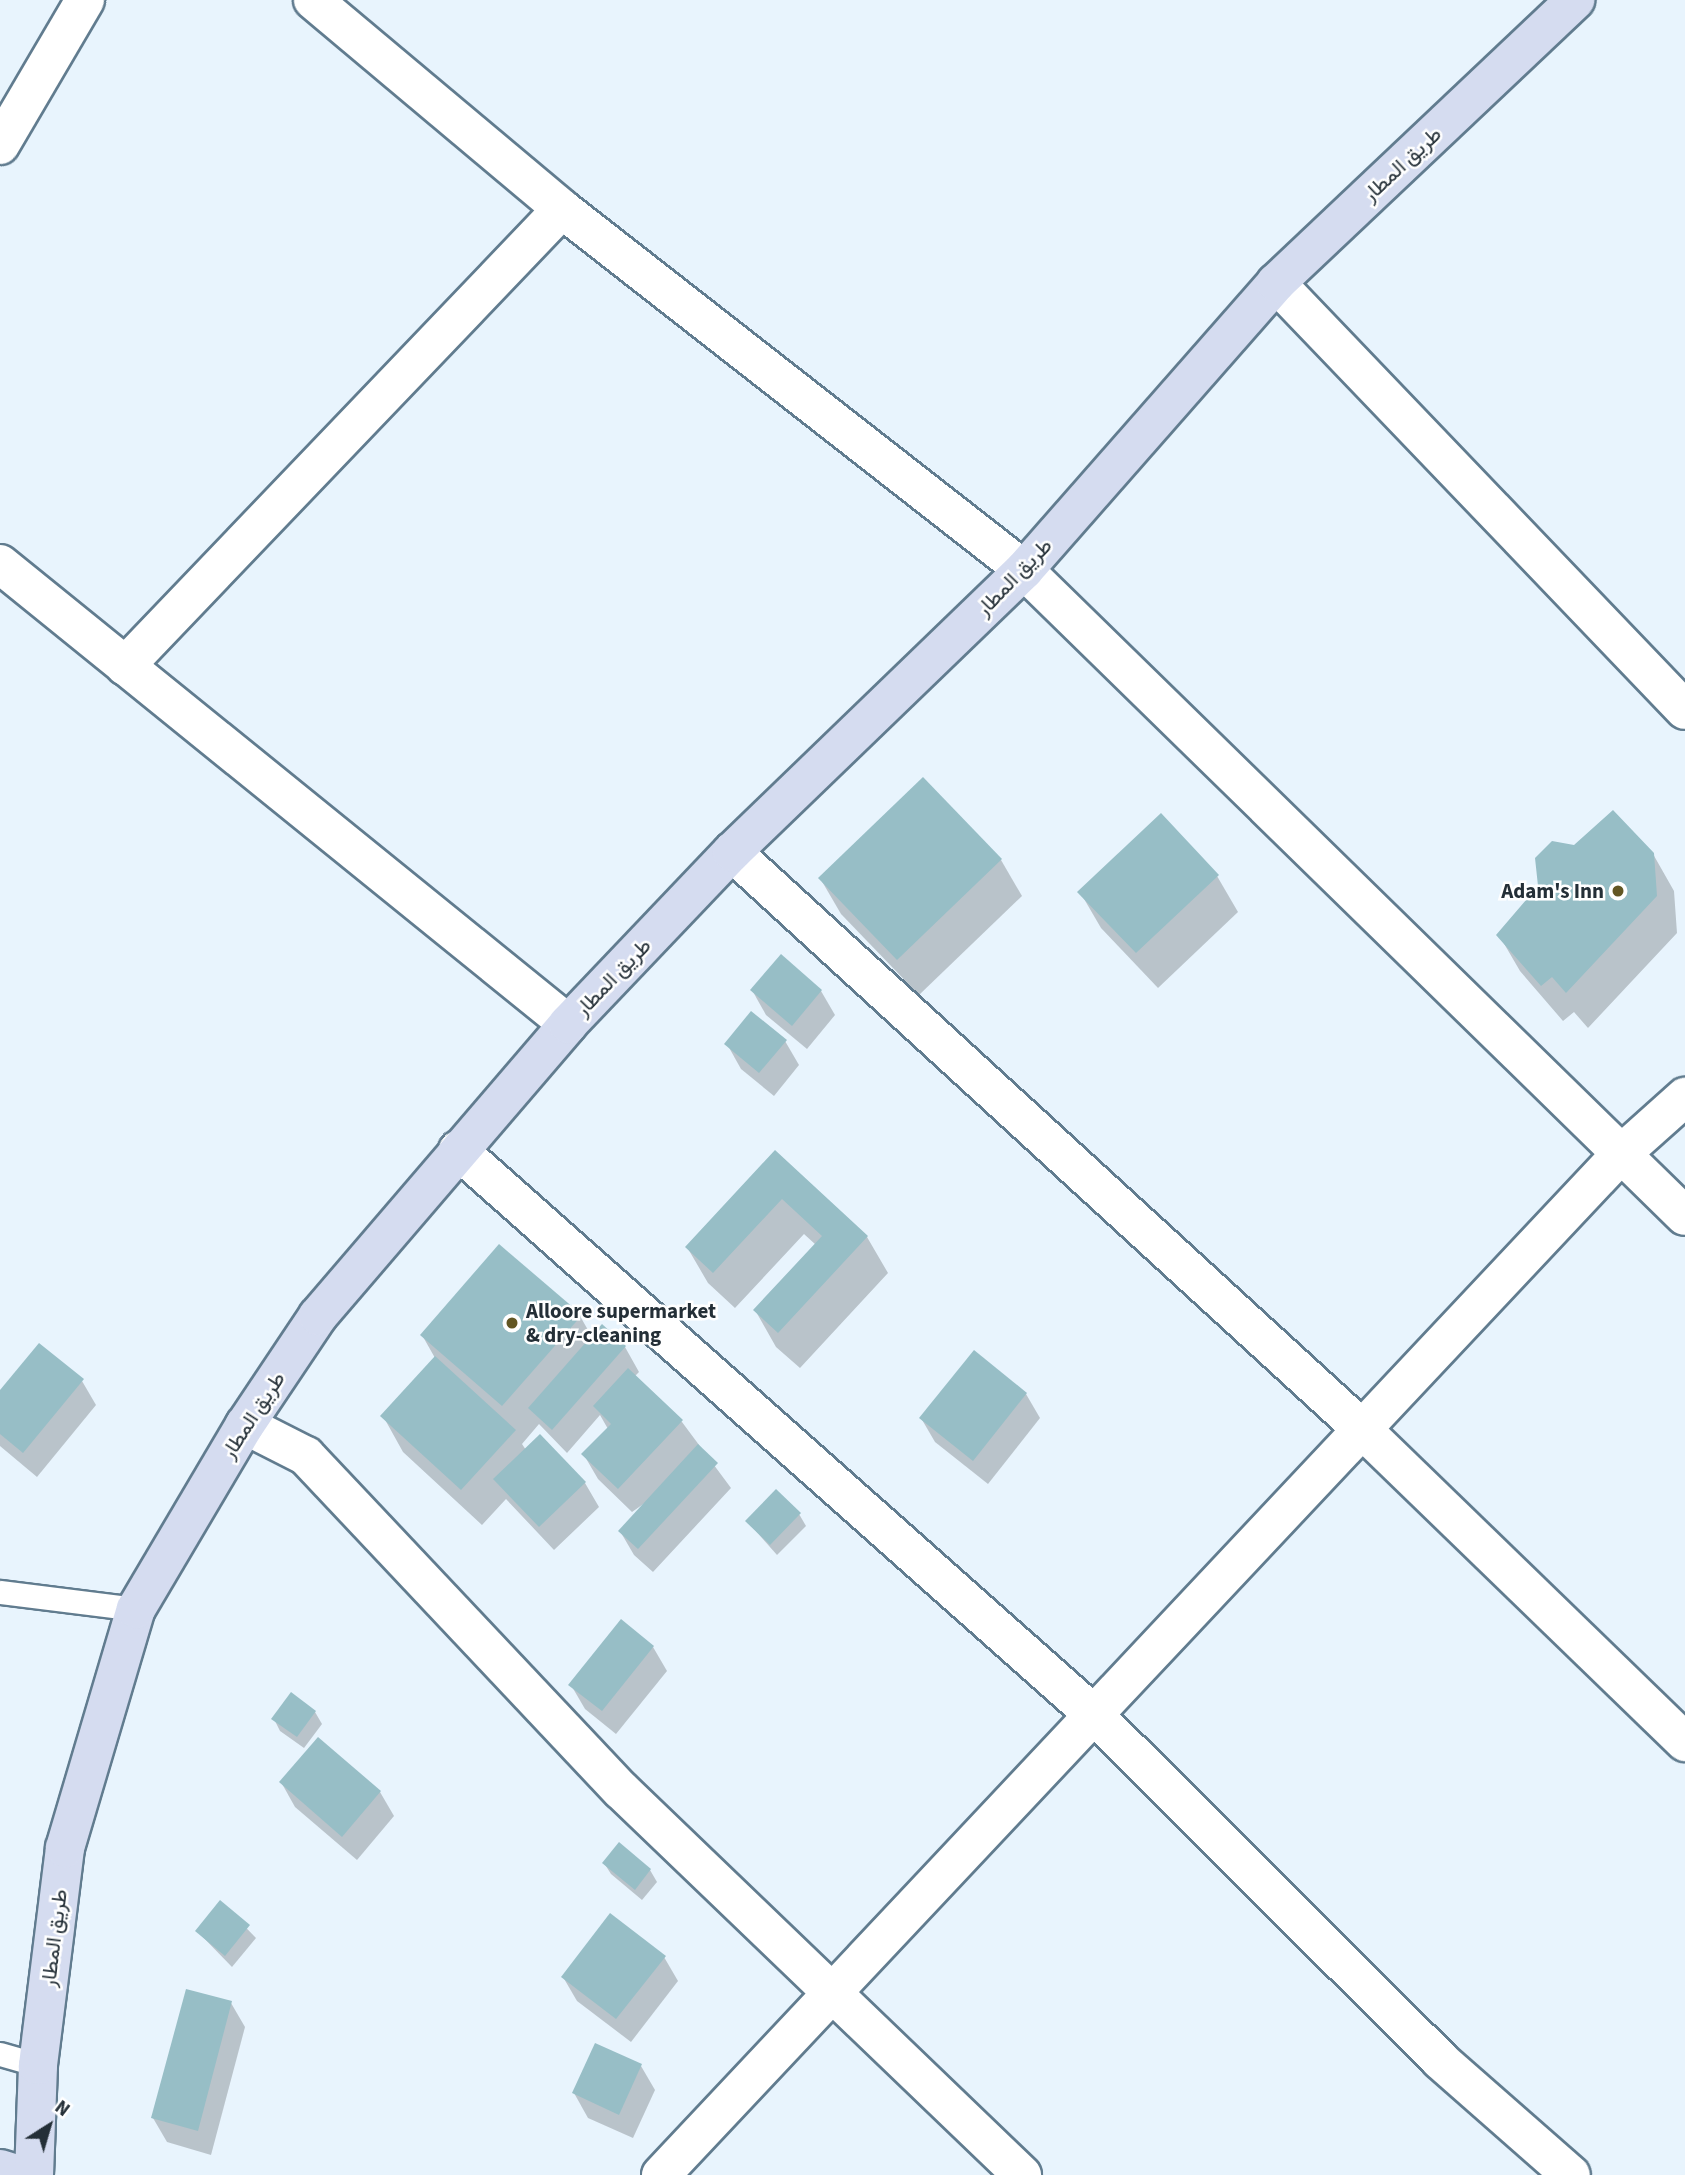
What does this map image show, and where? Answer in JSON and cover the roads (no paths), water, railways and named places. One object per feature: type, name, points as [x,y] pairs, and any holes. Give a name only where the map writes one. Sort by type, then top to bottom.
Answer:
[{"type":"main road","name":"طريق المطار","points":[[34,2175],[38,2066],[65,1848],[136,1609],[245,1425],[318,1316],[568,1024],[732,852],[1024,570],[1276,283],[1575,0]]},
{"type":"main road","points":[[0,2169],[20,2175]]},
{"type":"street","points":[[0,145],[85,0]]},
{"type":"street","points":[[313,0],[562,209],[1024,570],[1619,1156],[1685,1216]]},
{"type":"street","points":[[125,666],[562,209]]},
{"type":"street","points":[[1276,283],[1685,710]]},
{"type":"street","points":[[0,564],[568,1024]]},
{"type":"street","points":[[732,852],[1362,1429],[1685,1742]]},
{"type":"street","points":[[661,2175],[1619,1156],[1685,1097]]},
{"type":"street","points":[[458,1150],[1093,1714],[1440,2060],[1572,2175]]},
{"type":"street","points":[[245,1425],[306,1456],[621,1790],[1021,2175]]},
{"type":"lane","points":[[0,1592],[136,1609]]},
{"type":"lane","points":[[0,2054],[38,2066]]},
{"type":"place","name":"Adam's Inn","points":[[1618,891]]},
{"type":"place","name":"Alloore supermarket & dry-cleaning","points":[[512,1323]]}]
